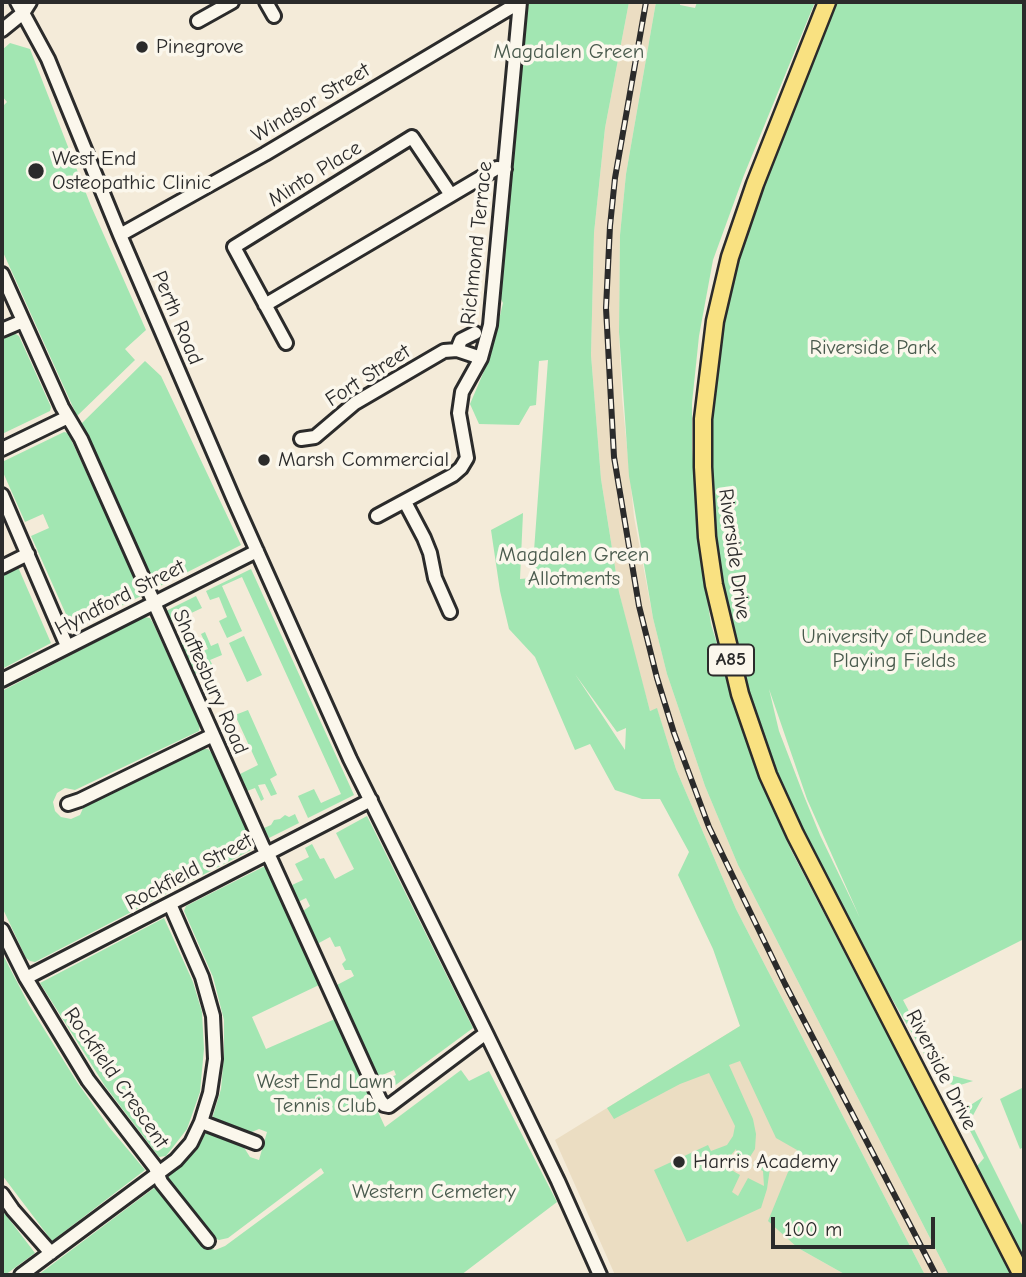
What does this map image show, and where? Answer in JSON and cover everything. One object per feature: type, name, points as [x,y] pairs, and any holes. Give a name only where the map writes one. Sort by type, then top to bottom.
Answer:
[{"type":"main road","name":"Riverside Drive","points":[[827,2],[755,184],[730,257],[715,321],[705,397],[703,455],[707,537],[714,584],[740,694],[768,775],[795,834],[1022,1275]]},
{"type":"street","points":[[198,21],[232,2]]},
{"type":"street","points":[[266,2],[274,16]]},
{"type":"street","name":"Richmond Terrace","points":[[377,516],[453,475],[467,458],[458,413],[462,392],[481,358],[490,324],[520,2]]},
{"type":"street","name":"Windsor Street","points":[[120,235],[265,154],[520,2]]},
{"type":"street","points":[[2,30],[23,6]]},
{"type":"street","name":"Perth Road","points":[[23,6],[57,78],[120,235],[300,651],[483,1027]]},
{"type":"street","name":"Minto Place","points":[[286,343],[234,247],[412,137],[451,195]]},
{"type":"street","points":[[265,305],[498,168],[505,169]]},
{"type":"street","name":"Shaftesbury Road","points":[[2,274],[384,1105],[389,1106],[483,1027]]},
{"type":"street","points":[[2,330],[23,321]]},
{"type":"street","name":"Fort Street","points":[[301,439],[314,437],[355,403],[444,351],[457,350],[461,340],[475,333]]},
{"type":"street","points":[[457,350],[481,358]]},
{"type":"street","points":[[2,449],[68,417]]},
{"type":"street","points":[[2,495],[67,646]]},
{"type":"street","points":[[405,502],[424,538],[435,579],[450,612]]},
{"type":"street","name":"Hyndford Street","points":[[2,680],[257,551]]},
{"type":"street","points":[[2,567],[28,554]]},
{"type":"street","points":[[68,804],[213,735]]},
{"type":"street","name":"Rockfield Street","points":[[26,978],[371,800]]},
{"type":"street","points":[[21,1275],[176,1160],[191,1143],[201,1122],[210,1093],[215,1059],[213,1016],[202,977],[170,904]]},
{"type":"street","name":"Rockfield Crescent","points":[[2,930],[26,978],[88,1080],[155,1167],[161,1182],[208,1241]]},
{"type":"street","points":[[483,1027],[558,1181],[600,1275]]},
{"type":"street","points":[[201,1122],[256,1143]]},
{"type":"street","points":[[2,1194],[51,1253]]},
{"type":"shaded area","points":[[629,2],[656,2],[626,174],[620,235],[619,332],[622,398],[634,517],[653,618],[667,674],[705,786],[738,865],[949,1275],[925,1275],[736,909],[676,769],[657,709],[650,711],[632,646],[619,592],[601,479],[591,355],[594,233],[605,128]]},
{"type":"shaded area","name":"Harris Academy","points":[[740,1026],[797,1150],[798,1248],[846,1275],[615,1275],[555,1140]]},
{"type":"green space","points":[[522,2],[629,2],[605,128],[594,233],[591,355],[601,479],[619,592],[650,711],[657,708],[676,769],[736,909],[925,1275],[846,1275],[798,1248],[768,1221],[797,1150],[776,1138],[740,1061],[729,1065],[753,1119],[755,1149],[746,1163],[738,1157],[736,1149],[723,1165],[740,1175],[732,1192],[738,1196],[748,1178],[764,1186],[763,1171],[753,1166],[760,1155],[771,1161],[767,1189],[761,1208],[687,1242],[654,1170],[708,1145],[711,1151],[727,1145],[733,1136],[735,1126],[709,1073],[680,1084],[614,1119],[607,1108],[740,1026],[713,949],[678,875],[689,852],[660,799],[642,799],[615,790],[590,744],[575,750],[535,657],[509,629],[491,530],[523,513],[520,579],[532,578],[548,360],[539,361],[536,405],[530,406],[519,425],[479,424],[470,404],[490,357],[503,303],[496,289]],"holes":[[[575,674],[617,732],[626,728],[625,750]]]},
{"type":"green space","points":[[656,2],[680,2],[680,5],[695,8],[697,2],[815,2],[744,175],[713,260],[699,336],[692,403],[692,448],[700,553],[711,624],[752,760],[791,850],[1012,1275],[949,1275],[738,865],[705,786],[667,674],[653,618],[629,476],[619,332],[620,235],[626,174]]},
{"type":"green space","points":[[834,2],[1024,2],[1024,939],[903,1000],[942,1073],[973,1081],[957,1086],[946,1083],[937,1076],[857,939],[800,827],[777,776],[750,701],[731,631],[715,546],[710,474],[711,410],[722,323],[733,277],[770,161]],"holes":[[[769,689],[807,799],[860,918],[804,796],[779,731]]]},
{"type":"green space","points":[[10,43],[30,49],[91,206],[146,330],[125,349],[135,360],[77,416],[2,250],[2,107],[7,102],[2,96],[2,50]]},
{"type":"green space","points":[[14,333],[19,336],[51,407],[50,411],[2,434],[2,339]]},
{"type":"green space","points":[[145,361],[161,376],[241,545],[156,588],[81,424]]},
{"type":"green space","points":[[64,432],[68,433],[143,595],[73,630],[31,536],[49,528],[43,514],[25,522],[2,470],[2,462]]},
{"type":"green space","points":[[18,567],[51,643],[2,669],[2,575]]},
{"type":"green space","points":[[251,569],[354,795],[308,818],[298,796],[314,789],[321,803],[341,794],[242,577],[222,586],[242,631],[227,638],[219,621],[227,617],[219,597],[210,600],[206,591]]},
{"type":"green space","points":[[196,596],[202,608],[172,622],[166,611]]},
{"type":"green space","points":[[144,617],[150,618],[153,623],[200,725],[199,731],[75,790],[65,788],[57,793],[53,802],[55,811],[61,817],[71,819],[80,815],[84,806],[208,749],[213,754],[253,844],[251,850],[35,962],[30,961],[26,958],[2,907],[2,691]]},
{"type":"green space","points":[[205,632],[211,646],[218,643],[222,655],[210,660],[213,666],[195,674],[181,643],[183,642],[192,660],[198,659],[190,639],[195,637],[203,651],[208,649],[201,634]]},
{"type":"green space","points":[[244,636],[262,675],[247,682],[229,643]]},
{"type":"green space","points":[[248,710],[277,775],[270,779],[277,794],[271,796],[265,784],[258,785],[264,799],[261,801],[255,788],[247,791],[240,774],[258,765],[235,715]]},
{"type":"green space","points":[[295,814],[299,823],[269,838],[264,828],[285,815],[289,817]]},
{"type":"green space","points":[[367,816],[473,1028],[393,1087],[389,1078],[396,1075],[394,1070],[378,1077],[337,985],[354,976],[351,970],[345,970],[342,964],[346,960],[340,946],[335,947],[330,937],[317,944],[303,911],[310,906],[306,898],[298,902],[292,885],[303,880],[295,864],[309,857],[305,848],[312,844],[320,859],[324,858],[335,879],[354,869],[336,833]]},
{"type":"green space","points":[[265,866],[319,985],[252,1017],[266,1049],[335,1019],[385,1127],[461,1070],[469,1081],[489,1071],[557,1202],[461,1275],[38,1275],[158,1185],[207,1247],[215,1250],[225,1246],[324,1173],[321,1168],[228,1238],[219,1240],[211,1237],[165,1180],[196,1151],[205,1134],[209,1132],[243,1146],[250,1157],[259,1160],[267,1132],[259,1129],[247,1134],[212,1119],[221,1089],[224,1020],[213,977],[184,911],[186,906]]},
{"type":"green space","points":[[164,918],[193,982],[202,1012],[204,1049],[200,1092],[187,1129],[166,1156],[159,1157],[105,1086],[40,983]]},
{"type":"green space","points":[[2,953],[29,1005],[77,1082],[109,1127],[145,1170],[52,1241],[2,1175]]},
{"type":"green space","points":[[1024,1087],[1024,1147],[1020,1149],[1000,1099]]},
{"type":"green space","points":[[983,1097],[970,1121],[1024,1229],[1024,1263],[977,1166],[984,1158],[966,1123],[969,1106]]},
{"type":"green space","points":[[2,1210],[35,1253],[5,1275],[2,1275]]},
{"type":"railway","points":[[646,2],[615,178],[606,308],[614,457],[639,606],[674,733],[709,827],[785,984],[936,1275]]},
{"type":"place","name":"Pinegrove","points":[[142,47]]},
{"type":"place","name":"West End Osteopathic Clinic","points":[[36,171]]},
{"type":"place","name":"Marsh Commercial","points":[[264,460]]},
{"type":"place","name":"Harris Academy","points":[[679,1162]]},
{"type":"park label","name":"Magdalen Green","points":[[569,52]]},
{"type":"park label","name":"Riverside Park","points":[[873,348]]},
{"type":"park label","name":"Magdalen Green Allotments","points":[[574,567]]},
{"type":"park label","name":"University of Dundee Playing Fields","points":[[894,649]]},
{"type":"park label","name":"West End Lawn Tennis Club","points":[[325,1094]]},
{"type":"park label","name":"Western Cemetery","points":[[434,1192]]}]
